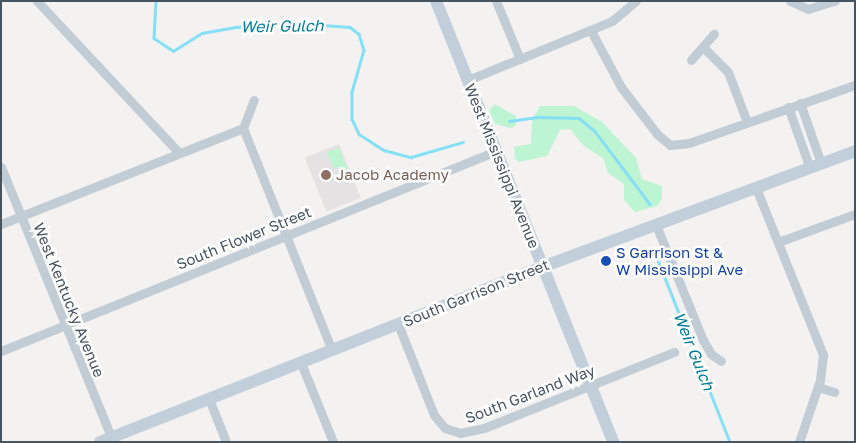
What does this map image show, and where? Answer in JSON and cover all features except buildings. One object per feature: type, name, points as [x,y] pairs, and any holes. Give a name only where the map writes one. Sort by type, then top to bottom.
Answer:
[{"type":"main road","name":"West Mississippi Avenue","points":[[436,1],[613,442]]},
{"type":"main road","name":"South Garrison Street","points":[[108,440],[542,267],[855,151]]},
{"type":"street","points":[[37,1],[179,153]]},
{"type":"street","points":[[496,1],[520,59]]},
{"type":"street","points":[[468,80],[591,31],[620,16],[636,1]]},
{"type":"street","points":[[790,1],[808,9],[835,1]]},
{"type":"street","points":[[591,31],[621,87],[667,144],[686,144],[788,107],[855,86]]},
{"type":"street","points":[[691,60],[714,34]]},
{"type":"street","points":[[703,47],[730,76],[747,122]]},
{"type":"street","points":[[254,100],[243,128],[332,350]]},
{"type":"street","points":[[800,103],[816,165]]},
{"type":"street","points":[[788,107],[816,165]]},
{"type":"street","points":[[1,224],[243,128]]},
{"type":"street","name":"South Flower Street","points":[[1,350],[496,151]]},
{"type":"street","name":"West Kentucky Avenue","points":[[1,168],[108,440]]},
{"type":"street","points":[[756,188],[821,348],[823,362],[818,387],[799,442]]},
{"type":"street","points":[[778,242],[855,214]]},
{"type":"street","points":[[656,225],[703,340],[711,354],[721,361]]},
{"type":"street","name":"South Garland Way","points":[[398,324],[434,415],[445,428],[456,433],[470,433],[484,428],[674,352]]},
{"type":"street","points":[[301,363],[333,442]]},
{"type":"street","points":[[818,387],[834,392]]},
{"type":"street","points":[[208,399],[226,442]]},
{"type":"shaded area","points":[[339,144],[361,198],[326,212],[305,158]]},
{"type":"green space","points":[[495,104],[516,116],[516,125],[511,128],[495,124],[489,110]]},
{"type":"green space","points":[[540,106],[574,106],[602,122],[636,158],[642,179],[662,186],[662,199],[657,206],[635,212],[624,200],[624,184],[608,173],[603,158],[584,146],[570,129],[560,130],[547,156],[519,162],[515,159],[514,147],[531,144],[532,120]]},
{"type":"green space","points":[[339,148],[351,177],[344,180],[339,167],[334,169],[327,152]]},
{"type":"waterway","name":"Weir Gulch","points":[[156,1],[154,38],[173,51],[202,33],[236,27],[295,23],[350,27],[359,34],[364,50],[352,92],[352,119],[359,134],[384,150],[411,157],[463,142]]},
{"type":"waterway","name":"Weir Gulch","points":[[509,121],[539,117],[579,118],[594,130],[650,204]]},
{"type":"waterway","name":"Weir Gulch","points":[[658,260],[730,442]]},
{"type":"place","name":"Jacob Academy","points":[[326,175]]},
{"type":"place","name":"S Garrison St & W Mississippi Ave","points":[[606,261]]}]
